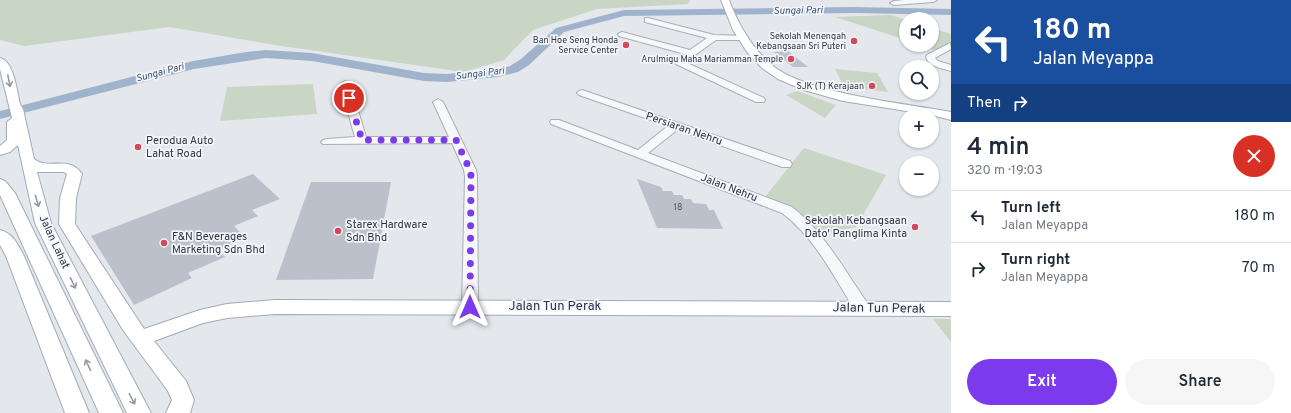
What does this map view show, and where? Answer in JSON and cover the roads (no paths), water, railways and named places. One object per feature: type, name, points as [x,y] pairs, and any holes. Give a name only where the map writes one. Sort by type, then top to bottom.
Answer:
[{"type":"main road","points":[[721,0],[740,38],[761,68],[779,80],[834,99],[951,116]]},
{"type":"main road","points":[[726,0],[730,20]]},
{"type":"main road","name":"Jalan Lahat","points":[[0,61],[6,69],[43,223],[139,413]]},
{"type":"main road","points":[[889,107],[899,109]]},
{"type":"main road","points":[[0,152],[11,145],[14,141],[15,110]]},
{"type":"main road","points":[[939,117],[951,120]]},
{"type":"main road","points":[[27,160],[34,166],[41,168],[65,167],[73,170]]},
{"type":"main road","points":[[32,182],[40,175],[48,172],[73,170]]},
{"type":"main road","points":[[73,170],[75,174],[68,198],[67,224],[130,325],[178,386],[183,400],[178,413]]},
{"type":"main road","name":"Jalan Lahat","points":[[2,189],[24,230],[111,413]]},
{"type":"main road","points":[[0,235],[7,242],[15,256],[77,413]]},
{"type":"main road","name":"Jalan Tun Perak","points":[[140,338],[200,317],[227,311],[252,308],[470,307],[951,309]]},
{"type":"street","points":[[894,3],[933,0]]},
{"type":"street","points":[[648,20],[714,37],[740,38]]},
{"type":"street","points":[[622,34],[692,53]]},
{"type":"street","points":[[714,37],[679,62],[760,100]]},
{"type":"street","points":[[950,46],[930,58],[935,63],[951,68]]},
{"type":"street","points":[[345,84],[362,140]]},
{"type":"street","name":"Persiaran Nehru","points":[[582,93],[786,164]]},
{"type":"street","points":[[438,102],[470,170],[471,176],[470,307]]},
{"type":"street","name":"Jalan Nehru","points":[[555,122],[770,203],[794,215],[818,242],[862,308]]},
{"type":"street","points":[[640,154],[675,126]]},
{"type":"street","points":[[328,142],[362,140],[456,140]]},
{"type":"waterway","name":"Sungai Pari","points":[[0,115],[193,65],[266,54],[312,57],[424,77],[447,78],[498,73],[514,69],[525,62],[560,30],[624,13],[855,10],[951,12]]},
{"type":"place","name":"Sekolah Menengah Kebangsaan Sri Puteri","points":[[854,41]]},
{"type":"place","name":"Ban Hoe Seng Honda Service Center","points":[[626,45]]},
{"type":"place","name":"Arulmigu Maha Mariamman Temple","points":[[791,59]]},
{"type":"place","name":"SJK (T) Kerajaan","points":[[872,86]]},
{"type":"place","name":"Perodua Auto Lahat Road","points":[[138,147]]},
{"type":"place","name":"Sekolah Kebangsaan Dato' Panglima Kinta","points":[[915,227]]},
{"type":"place","name":"Starex Hardware Sdn Bhd","points":[[338,231]]},
{"type":"place","name":"F&N Beverages Marketing Sdn Bhd","points":[[164,243]]}]
